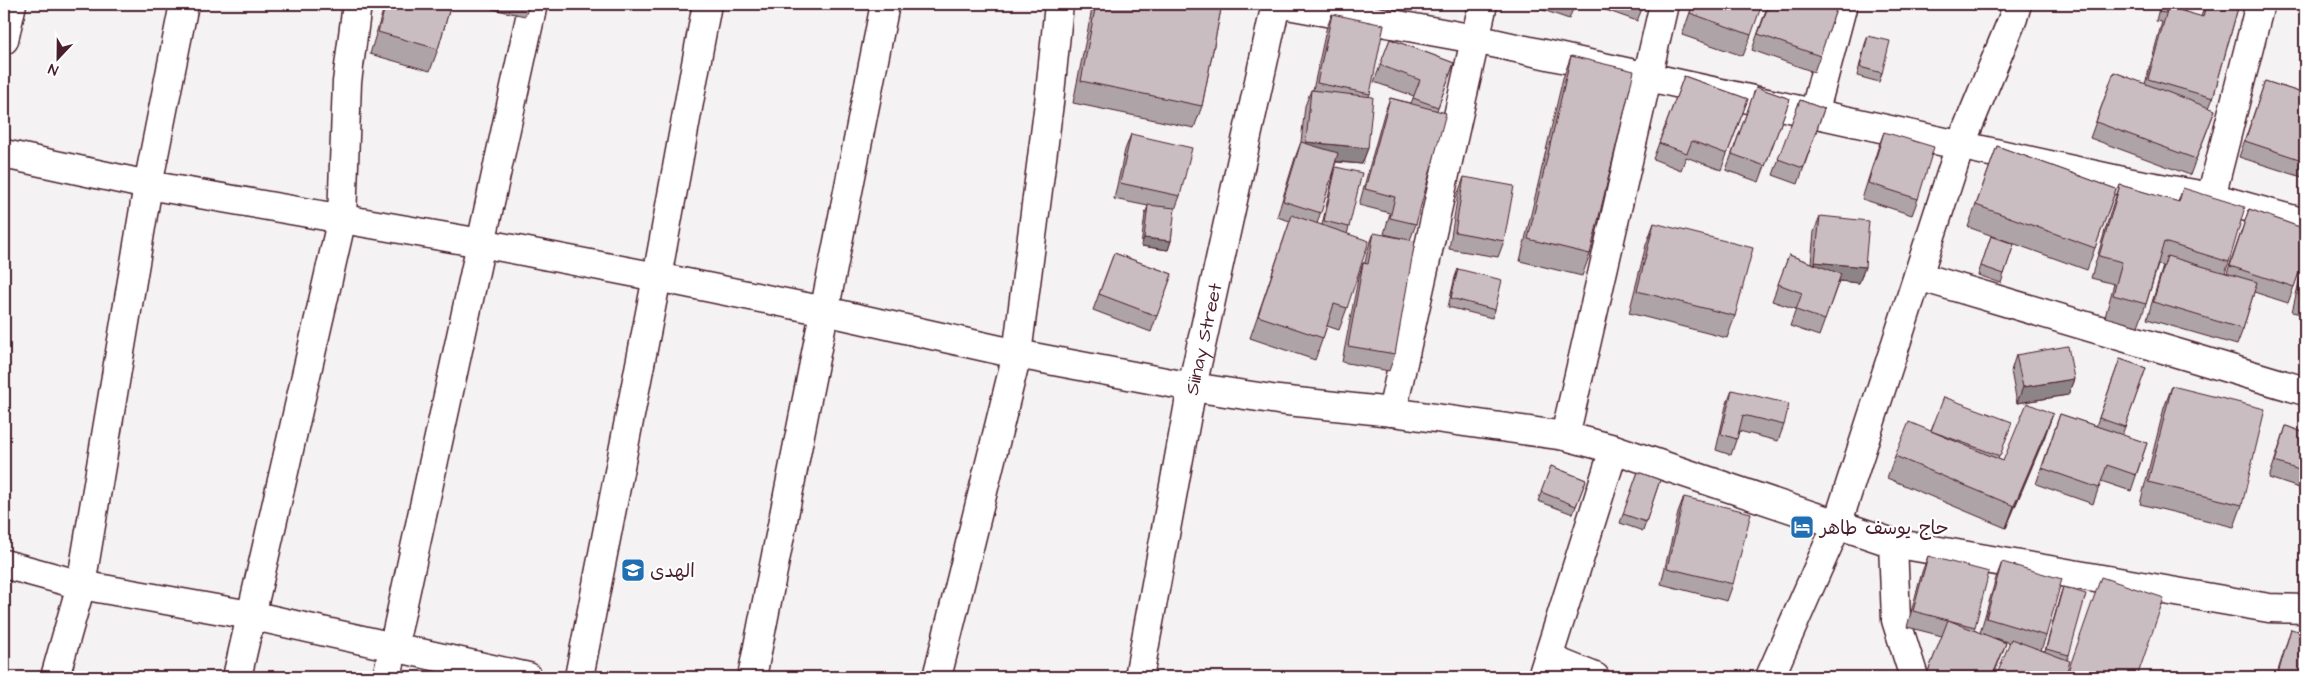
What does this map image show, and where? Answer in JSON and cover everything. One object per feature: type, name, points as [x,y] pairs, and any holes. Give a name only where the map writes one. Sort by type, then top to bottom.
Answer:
[{"type":"street","points":[[4,40],[12,4]]},
{"type":"street","points":[[55,677],[81,585],[148,185],[184,4]]},
{"type":"street","points":[[237,677],[342,218],[347,82],[358,4]]},
{"type":"street","points":[[386,677],[533,4]]},
{"type":"street","points":[[578,677],[657,277],[707,4]]},
{"type":"street","points":[[752,677],[885,4]]},
{"type":"street","points":[[937,677],[1017,354],[1049,103],[1059,4]]},
{"type":"street","name":"Siinay Street","points":[[1139,677],[1192,387],[1276,4]]},
{"type":"street","points":[[1282,4],[1475,39],[2127,182],[2212,197],[2305,223]]},
{"type":"street","points":[[1392,412],[1483,4]]},
{"type":"street","points":[[1565,436],[1664,4]]},
{"type":"street","points":[[1814,114],[1843,4]]},
{"type":"street","points":[[1770,677],[1837,525],[1960,146],[2013,18],[2017,4]]},
{"type":"street","points":[[2212,197],[2260,4]]},
{"type":"street","points":[[4,154],[148,185],[481,242],[825,311],[1017,354],[1192,387],[1278,400],[1392,412],[1565,436],[1614,450],[1893,543],[2269,608],[2305,609]]},
{"type":"street","points":[[1918,276],[2305,391]]},
{"type":"street","points":[[1595,677],[1545,668],[1614,450]]},
{"type":"street","points":[[1893,543],[1896,620],[1914,677]]},
{"type":"street","points":[[4,564],[81,585],[250,615],[528,677]]},
{"type":"building","points":[[386,4],[451,4],[438,49],[378,32]]},
{"type":"building","points":[[1096,4],[1222,4],[1202,106],[1081,81]]},
{"type":"building","points":[[1693,4],[1762,4],[1751,35],[1690,13]]},
{"type":"building","points":[[1769,4],[1838,4],[1820,56],[1758,34]]},
{"type":"building","points":[[2161,4],[2187,4],[2185,12],[2168,7],[2165,13],[2159,12]]},
{"type":"building","points":[[2206,4],[2239,4],[2213,98],[2148,79],[2168,7],[2203,17]]},
{"type":"building","points":[[1332,14],[1384,25],[1370,94],[1317,83]]},
{"type":"building","points":[[1868,36],[1890,41],[1882,73],[1860,67]]},
{"type":"building","points":[[1390,39],[1454,63],[1438,107],[1413,98],[1420,80],[1380,65]]},
{"type":"building","points":[[1571,56],[1634,71],[1590,254],[1528,239]]},
{"type":"building","points":[[2114,72],[2215,110],[2196,159],[2096,122]]},
{"type":"building","points":[[1684,76],[1748,99],[1727,154],[1692,141],[1687,153],[1659,143]]},
{"type":"building","points":[[2265,81],[2305,94],[2305,161],[2245,141]]},
{"type":"building","points":[[1756,87],[1790,99],[1765,166],[1732,154]]},
{"type":"building","points":[[1311,90],[1373,97],[1368,148],[1306,142]]},
{"type":"building","points":[[1390,98],[1446,113],[1416,224],[1390,218],[1395,197],[1365,189]]},
{"type":"building","points":[[1800,100],[1824,109],[1803,168],[1778,159]]},
{"type":"building","points":[[1884,132],[1934,147],[1918,199],[1868,183]]},
{"type":"building","points":[[1131,134],[1192,148],[1180,196],[1120,183]]},
{"type":"building","points":[[1301,142],[1338,153],[1321,213],[1283,201]]},
{"type":"building","points":[[1997,146],[2116,189],[2095,248],[1976,205]]},
{"type":"building","points":[[1336,167],[1362,173],[1349,227],[1324,221]]},
{"type":"building","points":[[1464,177],[1514,186],[1504,241],[1455,232]]},
{"type":"building","points":[[2120,185],[2179,202],[2183,188],[2245,207],[2229,262],[2164,242],[2146,304],[2113,295],[2122,262],[2099,256]]},
{"type":"building","points":[[1148,205],[1175,208],[1171,241],[1144,238]]},
{"type":"building","points":[[2249,209],[2305,229],[2305,255],[2294,287],[2230,266]]},
{"type":"building","points":[[1292,215],[1369,241],[1347,308],[1334,304],[1323,338],[1258,316]]},
{"type":"building","points":[[1820,216],[1869,221],[1865,267],[1815,262]]},
{"type":"building","points":[[1654,223],[1753,248],[1735,316],[1637,291]]},
{"type":"building","points":[[1374,233],[1415,241],[1395,354],[1348,346],[1363,263],[1368,264]]},
{"type":"building","points":[[1991,236],[2014,244],[2004,274],[1981,266]]},
{"type":"building","points":[[1114,253],[1172,274],[1157,316],[1099,294]]},
{"type":"building","points":[[1789,255],[1841,274],[1825,320],[1796,310],[1802,293],[1778,284]]},
{"type":"building","points":[[2167,256],[2257,282],[2243,329],[2153,302]]},
{"type":"building","points":[[2305,263],[2305,297],[2298,295]]},
{"type":"building","points":[[1458,269],[1502,280],[1495,310],[1451,298]]},
{"type":"building","points":[[2068,346],[2074,379],[2023,387],[2016,355]]},
{"type":"building","points":[[2120,359],[2146,368],[2125,427],[2099,418]]},
{"type":"building","points":[[2172,386],[2265,409],[2242,505],[2148,482]]},
{"type":"building","points":[[1732,390],[1789,404],[1784,425],[1743,415],[1737,439],[1721,434]]},
{"type":"building","points":[[1944,397],[2012,422],[2000,456],[1931,431]]},
{"type":"building","points":[[2027,403],[2053,414],[2014,506],[1895,456],[1909,422],[2003,461]]},
{"type":"building","points":[[2060,414],[2147,443],[2136,475],[2107,465],[2099,488],[2042,468]]},
{"type":"building","points":[[2286,426],[2305,433],[2305,472],[2275,462]]},
{"type":"building","points":[[1551,466],[1586,480],[1576,506],[1541,492]]},
{"type":"building","points":[[1638,472],[1660,480],[1646,522],[1623,514]]},
{"type":"building","points":[[1684,497],[1751,513],[1733,584],[1667,568]]},
{"type":"building","points":[[1928,556],[1989,572],[1975,627],[1913,611]]},
{"type":"building","points":[[2002,562],[2062,579],[2046,636],[1986,618]]},
{"type":"building","points":[[2101,577],[2164,598],[2137,677],[2066,677]]},
{"type":"building","points":[[2063,587],[2086,594],[2069,655],[2046,649]]},
{"type":"building","points":[[1948,620],[2006,643],[1992,677],[1926,677]]},
{"type":"building","points":[[2291,629],[2305,633],[2305,677],[2277,677]]},
{"type":"building","points":[[2011,639],[2070,661],[2065,677],[1996,677]]},
{"type":"place","name":"حاج يوسف طاهر","points":[[1802,527]]},
{"type":"place","name":"الهدى","points":[[633,570]]}]
